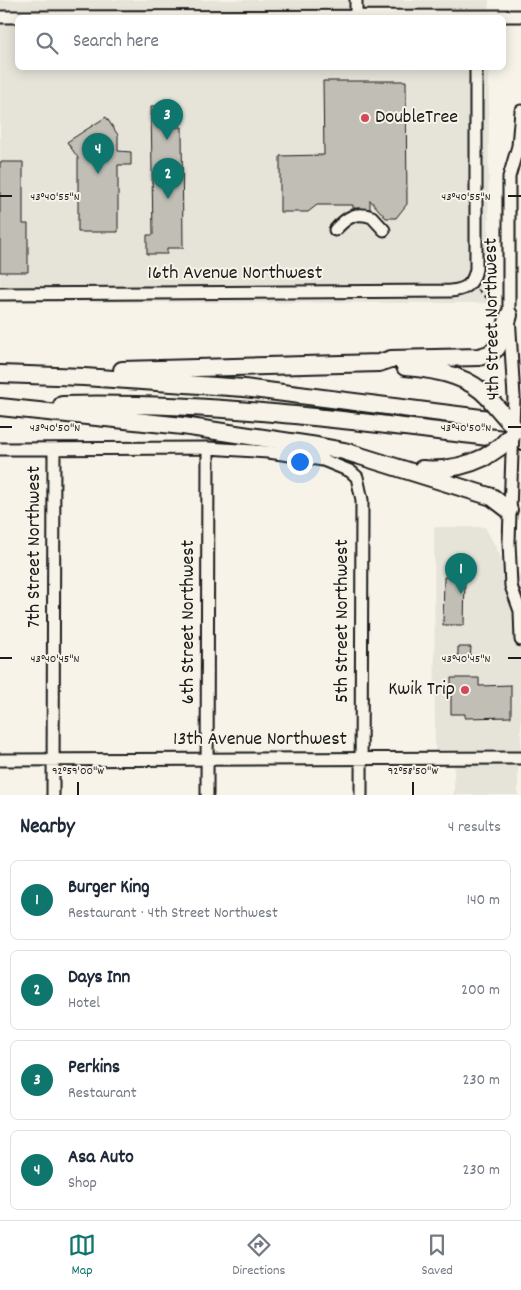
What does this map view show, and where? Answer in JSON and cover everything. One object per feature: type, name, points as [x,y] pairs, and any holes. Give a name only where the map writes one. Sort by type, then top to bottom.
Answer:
[{"type":"highway","points":[[379,363],[391,359],[480,357],[497,348],[503,338],[510,315]]},
{"type":"highway","points":[[0,374],[379,363],[427,370],[452,376],[475,386],[488,397],[517,432]]},
{"type":"highway","points":[[18,374],[244,388],[517,432]]},
{"type":"highway","points":[[0,407],[128,404],[239,409],[517,432]]},
{"type":"highway","points":[[0,407],[183,426],[297,442],[344,451],[492,497],[510,510]]},
{"type":"highway","points":[[374,460],[387,458],[420,468],[442,470],[468,465],[500,447],[517,432]]},
{"type":"street","points":[[356,0],[356,15]]},
{"type":"street","points":[[506,16],[521,16]]},
{"type":"street","points":[[0,17],[15,17]]},
{"type":"street","name":"16th Avenue Northwest","points":[[0,294],[450,291],[465,288],[473,280],[476,270],[476,70]]},
{"type":"street","name":"4th Street Northwest","points":[[521,111],[520,151],[509,177],[510,315],[517,432],[510,510],[511,586],[520,609],[521,640]]},
{"type":"street","points":[[335,230],[348,217],[368,216],[376,220],[384,230]]},
{"type":"street","points":[[0,449],[208,448]]},
{"type":"street","name":"5th Street Northwest","points":[[208,448],[268,452],[323,460],[350,471],[357,477],[362,500],[361,795]]},
{"type":"street","name":"6th Street Northwest","points":[[207,795],[208,448]]},
{"type":"street","name":"7th Street Northwest","points":[[53,795],[54,449]]},
{"type":"street","name":"13th Avenue Northwest","points":[[0,760],[521,758]]},
{"type":"shaded area","points":[[0,0],[489,0],[489,15],[15,15],[15,70],[489,70],[488,303],[0,302]]},
{"type":"shaded area","points":[[434,527],[485,527],[503,561],[504,574],[521,574],[521,750],[435,750]]},
{"type":"shaded area","points":[[454,764],[518,765],[518,795],[454,795]]},
{"type":"building","name":"DoubleTree","points":[[323,81],[406,81],[407,204],[396,218],[386,218],[370,200],[370,209],[353,208],[353,205],[317,205],[308,212],[280,212],[280,156],[324,155]]},
{"type":"building","points":[[151,106],[175,106],[175,127],[182,127],[183,248],[167,248],[167,254],[147,254],[147,235],[153,235]]},
{"type":"building","points":[[106,117],[118,135],[118,151],[131,152],[131,165],[118,165],[118,232],[78,232],[78,158],[67,142]]},
{"type":"building","points":[[0,162],[23,162],[23,224],[28,224],[28,272],[0,272]]},
{"type":"building","points":[[444,577],[465,578],[464,625],[443,625]]},
{"type":"building","points":[[458,647],[471,647],[470,660],[458,660]]},
{"type":"building","points":[[451,678],[479,678],[479,686],[511,685],[511,717],[465,718],[465,714],[451,714]]},
{"type":"place","name":"DoubleTree","points":[[365,118]]},
{"type":"place","name":"Perkins","points":[[167,140]]},
{"type":"place","name":"Asa Auto","points":[[98,174]]},
{"type":"place","name":"Days Inn","points":[[168,199]]},
{"type":"place","name":"Burger King","points":[[461,594]]},
{"type":"place","name":"Kwik Trip","points":[[465,690]]}]
